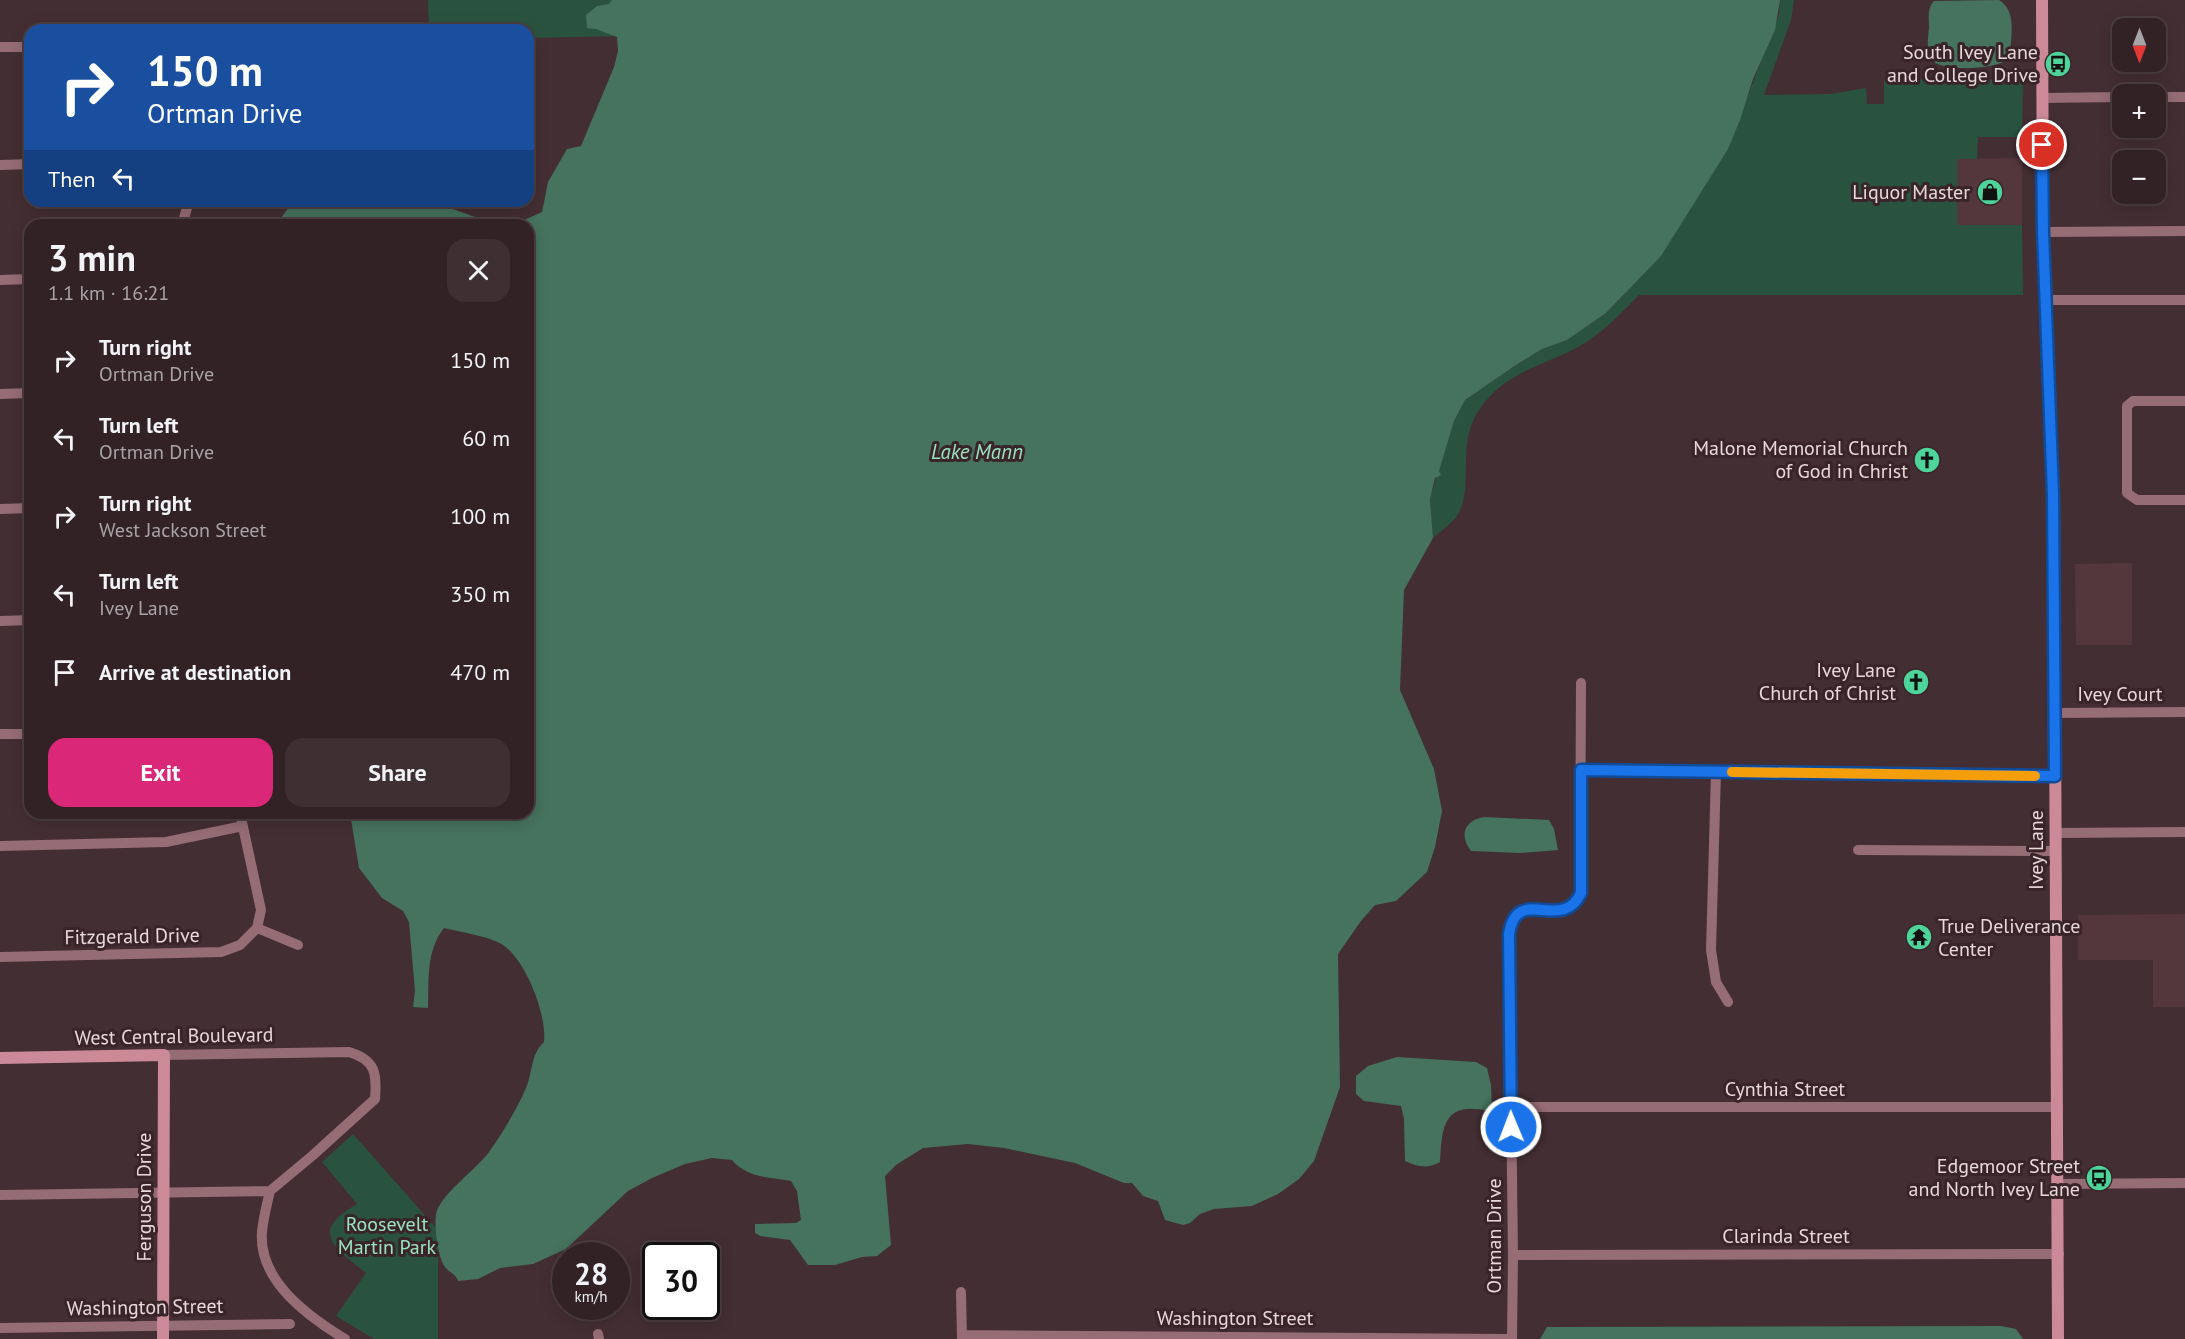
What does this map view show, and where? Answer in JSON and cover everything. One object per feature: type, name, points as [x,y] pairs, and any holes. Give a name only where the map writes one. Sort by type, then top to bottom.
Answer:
[{"type":"street","name":"Ivey Lane","points":[[2042,0],[2043,232],[2053,495],[2059,1184],[2058,1339]]},
{"type":"street","points":[[0,47],[24,47]]},
{"type":"street","points":[[2042,98],[2112,97]]},
{"type":"street","points":[[2166,97],[2185,97]]},
{"type":"street","points":[[0,165],[24,164]]},
{"type":"street","points":[[2043,232],[2185,231]]},
{"type":"street","points":[[0,280],[24,279]]},
{"type":"street","points":[[2046,300],[2185,300]]},
{"type":"street","points":[[0,394],[24,393]]},
{"type":"street","points":[[2185,401],[2133,401],[2127,406],[2127,493],[2137,500],[2185,500]]},
{"type":"street","points":[[0,508],[24,508]]},
{"type":"street","points":[[0,621],[24,620]]},
{"type":"street","name":"Ortman Drive","points":[[1510,1339],[1513,1255],[1509,934],[1511,924],[1518,913],[1526,910],[1569,909],[1581,893],[1581,683]]},
{"type":"street","name":"Ivey Court","points":[[2054,713],[2185,712]]},
{"type":"street","points":[[0,734],[24,734]]},
{"type":"street","points":[[1581,770],[2055,776]]},
{"type":"street","points":[[1716,772],[1711,950],[1716,982],[1728,1002]]},
{"type":"street","points":[[241,819],[261,910],[257,928],[298,945]]},
{"type":"street","points":[[0,846],[166,842],[243,826]]},
{"type":"street","points":[[2056,833],[2185,832]]},
{"type":"street","points":[[1858,850],[2056,851]]},
{"type":"street","name":"Fitzgerald Drive","points":[[0,957],[221,952],[240,945],[257,928]]},
{"type":"street","name":"West Central Boulevard","points":[[0,1058],[349,1052],[362,1056],[371,1064],[376,1081],[375,1099],[270,1191]]},
{"type":"street","name":"Ferguson Drive","points":[[163,1339],[164,1055]]},
{"type":"street","name":"Cynthia Street","points":[[1511,1107],[2058,1107]]},
{"type":"street","points":[[2059,1184],[2185,1183]]},
{"type":"street","points":[[0,1195],[270,1191],[261,1234],[266,1261],[278,1284],[316,1321],[345,1339]]},
{"type":"street","name":"Clarinda Street","points":[[1513,1255],[2059,1254]]},
{"type":"street","points":[[961,1292],[962,1337]]},
{"type":"street","name":"Washington Street","points":[[0,1328],[290,1324]]},
{"type":"street","name":"Washington Street","points":[[962,1337],[1510,1339]]},
{"type":"shaded area","name":"Liquor Master","points":[[2022,158],[2022,225],[1957,225],[1957,159]]},
{"type":"shaded area","points":[[2132,563],[2132,645],[2076,645],[2075,564]]},
{"type":"shaded area","points":[[2185,914],[2185,1007],[2153,1007],[2153,960],[2078,960],[2078,915]]},
{"type":"green space","points":[[428,0],[953,0],[953,29],[534,38],[534,24],[429,24]]},
{"type":"green space","points":[[1780,0],[1794,0],[1791,20],[1764,95],[1831,94],[1866,88],[1867,104],[1884,104],[1884,79],[2023,80],[2022,137],[1978,137],[1977,159],[1957,159],[1957,225],[2022,225],[2023,295],[1639,295],[1588,341],[1526,370],[1491,395],[1473,421],[1469,435],[1462,504],[1455,519],[1433,538],[1430,498],[1454,421],[1465,400],[1542,349],[1567,340],[1606,313],[1623,296],[1747,98],[1779,15]]},
{"type":"green space","name":"Roosevelt Martin Park","points":[[353,1134],[438,1230],[438,1339],[374,1339],[336,1316],[366,1273],[345,1256],[332,1240],[330,1232],[333,1223],[357,1204],[322,1162]]},
{"type":"water","name":"Lake Mann","points":[[612,0],[1780,0],[1775,30],[1753,79],[1728,149],[1661,256],[1606,313],[1567,340],[1542,349],[1516,365],[1465,400],[1454,421],[1439,471],[1441,475],[1435,478],[1430,499],[1433,538],[1404,590],[1400,690],[1434,769],[1442,811],[1435,847],[1427,872],[1396,901],[1375,905],[1338,954],[1340,1087],[1314,1161],[1299,1179],[1278,1194],[1252,1206],[1214,1209],[1200,1214],[1190,1223],[1183,1225],[1165,1220],[1158,1201],[1143,1196],[1132,1183],[1124,1183],[1075,1163],[1004,1148],[968,1144],[923,1148],[896,1165],[885,1176],[891,1245],[877,1256],[862,1257],[835,1265],[808,1265],[790,1240],[760,1236],[755,1233],[755,1224],[796,1223],[801,1220],[797,1191],[791,1181],[751,1174],[732,1160],[712,1158],[685,1164],[628,1191],[573,1242],[552,1242],[552,1255],[533,1264],[500,1268],[478,1279],[458,1281],[443,1264],[436,1234],[438,1208],[450,1191],[489,1152],[514,1113],[526,1088],[536,1052],[544,1042],[542,1017],[527,975],[520,963],[503,945],[490,939],[444,928],[431,956],[428,1008],[413,1007],[415,991],[409,922],[403,911],[382,898],[359,868],[351,819],[534,819],[534,219],[526,219],[542,212],[548,182],[567,149],[581,146],[614,67],[618,51],[617,37],[587,28],[586,15],[597,6],[609,4]]},
{"type":"water","points":[[1999,0],[2005,5],[2011,17],[2012,31],[2008,59],[1999,64],[1968,68],[1937,64],[1932,60],[1928,40],[1929,10],[1934,1]]},
{"type":"water","name":"Lake Mann","points":[[289,207],[447,207],[481,219],[280,219]]},
{"type":"water","points":[[1484,817],[1549,820],[1554,829],[1558,850],[1520,853],[1471,851],[1465,840],[1465,830],[1472,821]]},
{"type":"water","points":[[1397,1057],[1476,1062],[1487,1068],[1491,1085],[1492,1109],[1489,1111],[1463,1110],[1454,1113],[1448,1119],[1442,1137],[1440,1162],[1431,1166],[1414,1165],[1405,1161],[1404,1119],[1401,1106],[1364,1101],[1356,1094],[1356,1076],[1368,1066]]},
{"type":"water","points":[[2001,1326],[2016,1329],[2023,1339],[1540,1339],[1547,1327]]},
{"type":"slow traffic","points":[[1732,772],[2035,776]]},
{"type":"place","name":"South Ivey Lane and College Drive","points":[[2058,64]]},
{"type":"place","name":"Liquor Master","points":[[1990,192]]},
{"type":"place","name":"Malone Memorial Church of God in Christ","points":[[1927,460]]},
{"type":"place","name":"Ivey Lane Church of Christ","points":[[1916,682]]},
{"type":"place","name":"True Deliverance Center","points":[[1919,937]]},
{"type":"place","name":"Edgemoor Street and North Ivey Lane","points":[[2099,1178]]},
{"type":"route","points":[[1511,1127],[1509,934],[1513,918],[1518,913],[1526,910],[1569,909],[1581,893],[1581,770],[2055,776],[2053,495],[2042,145]]}]
